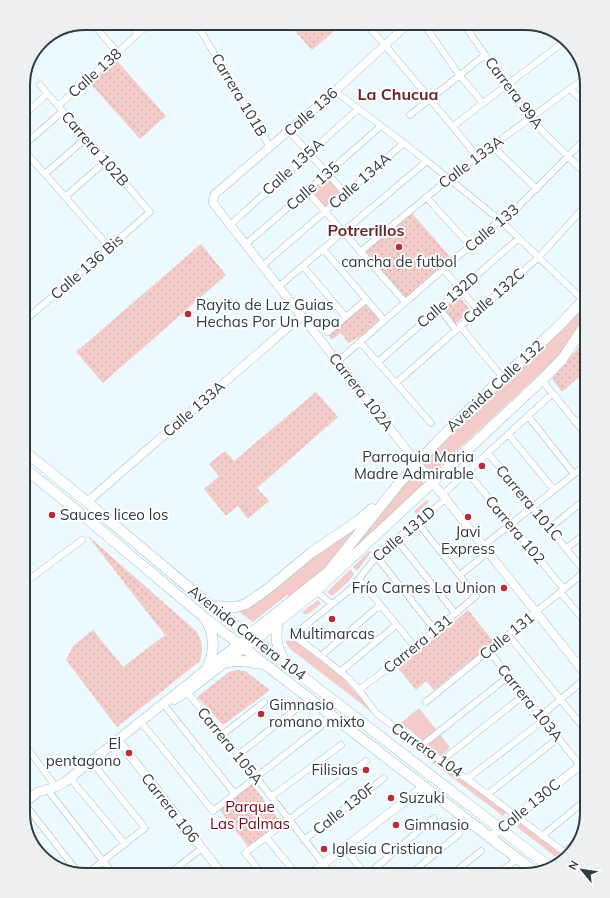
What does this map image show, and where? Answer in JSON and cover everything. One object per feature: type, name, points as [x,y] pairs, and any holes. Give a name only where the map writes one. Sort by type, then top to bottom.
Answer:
[{"type":"main road","name":"Avenida Calle 132","points":[[30,798],[38,792],[51,788],[70,778],[207,668],[241,646],[328,572],[417,463],[451,428],[561,324],[580,303]]},
{"type":"main road","name":"Avenida Calle 132","points":[[252,637],[278,622],[316,591],[542,380],[563,358],[580,332]]},
{"type":"main road","name":"Avenida Carrera 104","points":[[30,456],[211,606],[546,864]]},
{"type":"main road","name":"Avenida Carrera 104","points":[[30,474],[97,527],[205,618],[529,868]]},
{"type":"main road","points":[[211,606],[236,607],[253,600],[311,553],[358,521],[397,486]]},
{"type":"main road","points":[[205,618],[210,627],[214,645],[213,653],[207,668]]},
{"type":"main road","points":[[278,622],[276,629],[277,643],[282,658],[287,665]]},
{"type":"main road","name":"Avenida Calle 132","points":[[141,722],[187,692],[227,662],[241,646]]},
{"type":"main road","points":[[227,662],[243,661],[264,664]]},
{"type":"street","points":[[98,30],[118,52]]},
{"type":"street","points":[[134,30],[138,34]]},
{"type":"street","name":"Calle 138","points":[[30,140],[118,52],[142,30]]},
{"type":"street","name":"Carrera 101B","points":[[200,30],[270,147]]},
{"type":"street","points":[[371,30],[477,156]]},
{"type":"street","name":"Calle 136","points":[[213,200],[218,191],[335,91],[401,30]]},
{"type":"street","points":[[428,30],[460,76],[483,104]]},
{"type":"street","name":"Carrera 99A","points":[[468,30],[530,118],[580,168]]},
{"type":"street","points":[[453,126],[561,44]]},
{"type":"street","points":[[410,115],[485,55]]},
{"type":"street","name":"Calle 133A","points":[[360,252],[444,183],[448,178],[580,81]]},
{"type":"street","name":"Carrera 102B","points":[[40,85],[150,212]]},
{"type":"street","points":[[570,88],[580,98]]},
{"type":"street","points":[[335,91],[427,161],[501,221],[580,293]]},
{"type":"street","points":[[30,110],[48,94]]},
{"type":"street","name":"Calle 135A","points":[[230,225],[358,109]]},
{"type":"street","name":"Calle 135","points":[[245,245],[381,126]]},
{"type":"street","points":[[289,131],[346,193]]},
{"type":"street","points":[[45,174],[86,138]]},
{"type":"street","name":"Calle 134A","points":[[262,266],[404,143]]},
{"type":"street","name":"Calle 133","points":[[337,362],[470,245],[495,224],[506,219],[580,144]]},
{"type":"street","points":[[492,146],[536,189]]},
{"type":"street","points":[[30,156],[109,248]]},
{"type":"street","points":[[65,197],[106,161]]},
{"type":"street","points":[[278,287],[427,161]]},
{"type":"street","points":[[307,191],[405,302]]},
{"type":"street","points":[[426,197],[470,245]]},
{"type":"street","name":"Carrera 102A","points":[[213,200],[215,206],[245,245],[580,668]]},
{"type":"street","name":"Calle 136 Bis","points":[[30,316],[150,212]]},
{"type":"street","name":"Calle 132C","points":[[396,383],[539,256],[580,212]]},
{"type":"street","name":"Calle 132D","points":[[378,362],[519,238]]},
{"type":"street","points":[[322,249],[384,320]]},
{"type":"street","points":[[303,266],[346,317]]},
{"type":"street","points":[[443,269],[478,310]]},
{"type":"street","points":[[328,332],[366,300]]},
{"type":"street","points":[[439,308],[503,378]]},
{"type":"street","name":"Calle 133A","points":[[87,502],[301,316]]},
{"type":"street","points":[[360,342],[431,423]]},
{"type":"street","points":[[542,380],[580,426]]},
{"type":"street","name":"Calle 131D","points":[[296,636],[300,630],[351,589],[376,556],[417,522],[444,497],[467,472],[553,393]]},
{"type":"street","points":[[528,416],[574,474]]},
{"type":"street","points":[[508,434],[554,490]]},
{"type":"street","name":"Carrera 101C","points":[[488,453],[567,548],[580,566]]},
{"type":"street","points":[[483,546],[580,469]]},
{"type":"street","name":"Carrera 102","points":[[467,472],[510,524],[580,614]]},
{"type":"street","points":[[550,528],[580,504]]},
{"type":"street","points":[[417,522],[460,575],[483,556]]},
{"type":"street","points":[[567,548],[580,538]]},
{"type":"street","points":[[396,539],[455,613]]},
{"type":"street","points":[[30,579],[82,540]]},
{"type":"street","points":[[376,556],[435,630]]},
{"type":"street","name":"Carrera 131","points":[[359,690],[415,648],[476,596],[460,575]]},
{"type":"street","name":"Calle 131","points":[[426,702],[580,575]]},
{"type":"street","points":[[359,579],[415,648]]},
{"type":"street","points":[[316,591],[332,604]]},
{"type":"street","points":[[321,656],[380,605]]},
{"type":"street","points":[[340,672],[396,625]]},
{"type":"street","points":[[508,635],[580,723]]},
{"type":"street","name":"Carrera 104","points":[[296,636],[340,672],[359,690],[377,714],[488,794],[562,851]]},
{"type":"street","name":"Carrera 103A","points":[[489,651],[558,738],[580,758]]},
{"type":"street","points":[[421,746],[508,676]]},
{"type":"street","points":[[467,779],[542,718],[580,683]]},
{"type":"street","name":"Carrera 105A","points":[[187,692],[256,777],[326,868]]},
{"type":"street","points":[[441,761],[524,695]]},
{"type":"street","points":[[222,735],[264,702]]},
{"type":"street","points":[[165,706],[235,794]]},
{"type":"street","points":[[238,755],[296,709]]},
{"type":"street","points":[[141,722],[213,811],[320,726]]},
{"type":"street","points":[[488,794],[558,738]]},
{"type":"street","name":"Carrera 106","points":[[118,740],[217,868]]},
{"type":"street","points":[[271,797],[341,745]]},
{"type":"street","points":[[30,754],[51,788],[108,868]]},
{"type":"street","points":[[91,761],[145,828],[94,868]]},
{"type":"street","points":[[257,868],[245,853],[366,761]]},
{"type":"street","name":"Calle 130C","points":[[489,838],[580,765]]},
{"type":"street","points":[[70,778],[125,844]]},
{"type":"street","name":"Calle 130F","points":[[304,840],[384,778]]},
{"type":"street","points":[[318,868],[424,787]]},
{"type":"street","points":[[542,836],[580,805]]},
{"type":"street","points":[[30,811],[74,867]]},
{"type":"street","points":[[375,868],[434,818]]},
{"type":"street","points":[[417,868],[458,834]]},
{"type":"street","points":[[266,837],[291,868]]},
{"type":"street","points":[[177,868],[202,848]]},
{"type":"street","points":[[344,848],[361,868]]},
{"type":"street","points":[[460,868],[481,851]]},
{"type":"street","points":[[505,868],[517,859]]},
{"type":"green space","points":[[294,30],[333,30],[334,31],[312,50]]},
{"type":"green space","points":[[116,60],[166,116],[140,139],[90,83]]},
{"type":"green space","points":[[327,178],[341,193],[325,207],[311,191]]},
{"type":"green space","points":[[411,212],[452,259],[406,298],[366,252]]},
{"type":"green space","points":[[201,244],[226,275],[103,383],[76,352]]},
{"type":"green space","points":[[459,296],[471,311],[455,324],[443,309]]},
{"type":"green space","points":[[366,304],[380,319],[363,335],[348,343],[341,333],[332,340],[329,336]]},
{"type":"green space","points":[[580,310],[580,326],[566,348],[556,359],[436,470],[426,467],[423,462],[491,395]]},
{"type":"green space","points":[[580,345],[580,376],[562,392],[552,379]]},
{"type":"green space","points":[[316,392],[338,417],[257,488],[269,501],[248,519],[238,506],[226,516],[204,489],[219,476],[209,464],[225,451],[234,461]]},
{"type":"green space","points":[[416,474],[423,478],[423,484],[336,566],[412,475]]},
{"type":"green space","points":[[427,500],[429,502],[416,514],[414,511]]},
{"type":"green space","points":[[360,526],[326,567],[290,598],[287,595],[253,622],[238,611],[326,547]]},
{"type":"green space","points":[[87,535],[196,631],[202,645],[200,661],[117,727],[66,660],[73,646],[93,630],[123,667],[165,635]]},
{"type":"green space","points":[[369,551],[371,552],[357,571],[353,567]]},
{"type":"green space","points":[[351,569],[354,574],[348,582],[332,596],[327,592]]},
{"type":"green space","points":[[318,600],[321,604],[306,615],[302,612]]},
{"type":"green space","points":[[468,610],[494,642],[434,690],[426,681],[416,690],[398,668]]},
{"type":"green space","points":[[292,639],[343,678],[371,710],[417,748],[507,812],[503,816],[429,760],[354,698],[290,649],[285,641]]},
{"type":"green space","points":[[237,670],[245,671],[270,690],[223,725],[197,697],[229,672]]},
{"type":"green space","points":[[419,708],[450,747],[441,756],[401,723]]},
{"type":"green space","name":"Parque Las Palmas","points":[[251,783],[281,822],[249,848],[219,809]]},
{"type":"green space","points":[[521,822],[562,854],[557,858],[517,827]]},
{"type":"place","name":"cancha de futbol","points":[[399,247]]},
{"type":"place","name":"Rayito de Luz Guias Hechas Por Un Papa","points":[[188,314]]},
{"type":"place","name":"Parroquia Maria Madre Admirable","points":[[482,466]]},
{"type":"place","name":"Sauces liceo los","points":[[52,515]]},
{"type":"place","name":"Javi Express","points":[[468,517]]},
{"type":"place","name":"Frío Carnes La Union","points":[[504,588]]},
{"type":"place","name":"Multimarcas","points":[[332,619]]},
{"type":"place","name":"Gimnasio romano mixto","points":[[261,714]]},
{"type":"place","name":"El pentagono","points":[[129,753]]},
{"type":"place","name":"Filisias","points":[[366,770]]},
{"type":"place","name":"Suzuki","points":[[391,798]]},
{"type":"place","name":"Gimnasio","points":[[396,825]]},
{"type":"place","name":"Iglesia Cristiana","points":[[324,849]]},
{"type":"district","name":"La Chucua","points":[[398,94]]},
{"type":"district","name":"Potrerillos","points":[[366,230]]}]
